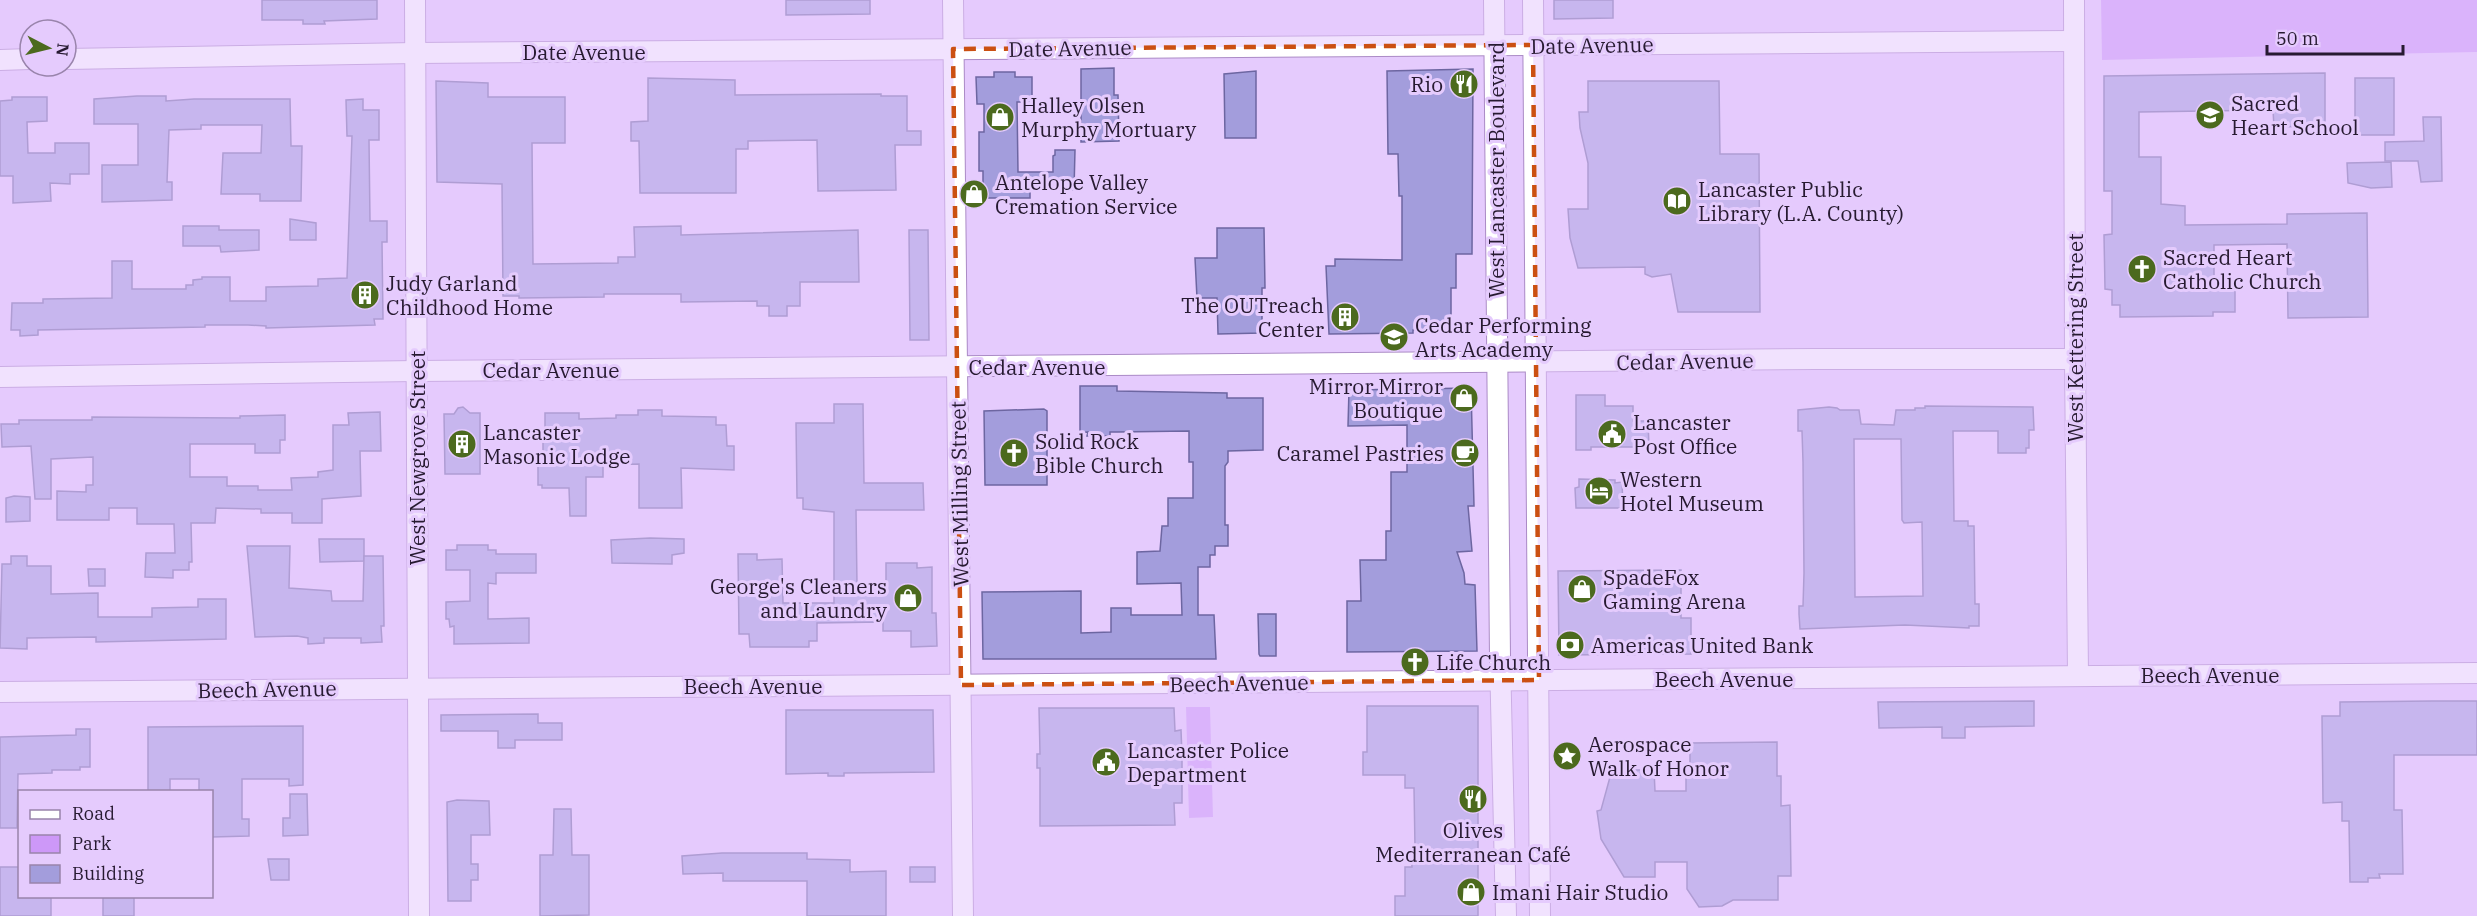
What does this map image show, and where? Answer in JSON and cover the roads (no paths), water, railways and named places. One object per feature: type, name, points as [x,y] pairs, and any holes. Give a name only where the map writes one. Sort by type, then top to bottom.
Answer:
[{"type":"street","name":"West Newgrove Street","points":[[415,0],[419,916]]},
{"type":"street","name":"West Milling Street","points":[[953,0],[963,916]]},
{"type":"street","name":"West Lancaster Boulevard","points":[[1494,0],[1501,681],[1506,916]]},
{"type":"street","name":"West Lancaster Boulevard","points":[[1533,0],[1540,916]]},
{"type":"street","name":"West Kettering Street","points":[[2074,0],[2078,676]]},
{"type":"street","name":"Date Avenue","points":[[78,59],[415,52],[2074,41]]},
{"type":"street","points":[[0,60],[18,59]]},
{"type":"street","name":"Cedar Avenue","points":[[0,377],[416,371],[2075,359]]},
{"type":"street","name":"Beech Avenue","points":[[0,692],[2477,673]]},
{"type":"place","name":"Rio","points":[[1464,84]]},
{"type":"place","name":"Sacred Heart School","points":[[2210,115]]},
{"type":"place","name":"Halley Olsen Murphy Mortuary","points":[[1000,117]]},
{"type":"place","name":"Antelope Valley Cremation Service","points":[[974,194]]},
{"type":"place","name":"Lancaster Public Library (L.A. County)","points":[[1677,201]]},
{"type":"place","name":"Sacred Heart Catholic Church","points":[[2142,269]]},
{"type":"place","name":"Judy Garland Childhood Home","points":[[365,295]]},
{"type":"place","name":"The OUTreach Center","points":[[1345,317]]},
{"type":"place","name":"Cedar Performing Arts Academy","points":[[1394,337]]},
{"type":"place","name":"Mirror Mirror Boutique","points":[[1464,398]]},
{"type":"place","name":"Lancaster Post Office","points":[[1612,434]]},
{"type":"place","name":"Lancaster Masonic Lodge","points":[[462,444]]},
{"type":"place","name":"Solid Rock Bible Church","points":[[1014,453]]},
{"type":"place","name":"Caramel Pastries","points":[[1465,453]]},
{"type":"place","name":"Western Hotel Museum","points":[[1599,491]]},
{"type":"place","name":"SpadeFox Gaming Arena","points":[[1582,589]]},
{"type":"place","name":"George's Cleaners and Laundry","points":[[908,598]]},
{"type":"place","name":"Americas United Bank","points":[[1570,645]]},
{"type":"place","name":"Life Church","points":[[1415,662]]},
{"type":"place","name":"Aerospace Walk of Honor","points":[[1567,756]]},
{"type":"place","name":"Lancaster Police Department","points":[[1106,762]]},
{"type":"place","name":"Olives Mediterranean Café","points":[[1473,799]]},
{"type":"place","name":"Imani Hair Studio","points":[[1471,892]]}]
